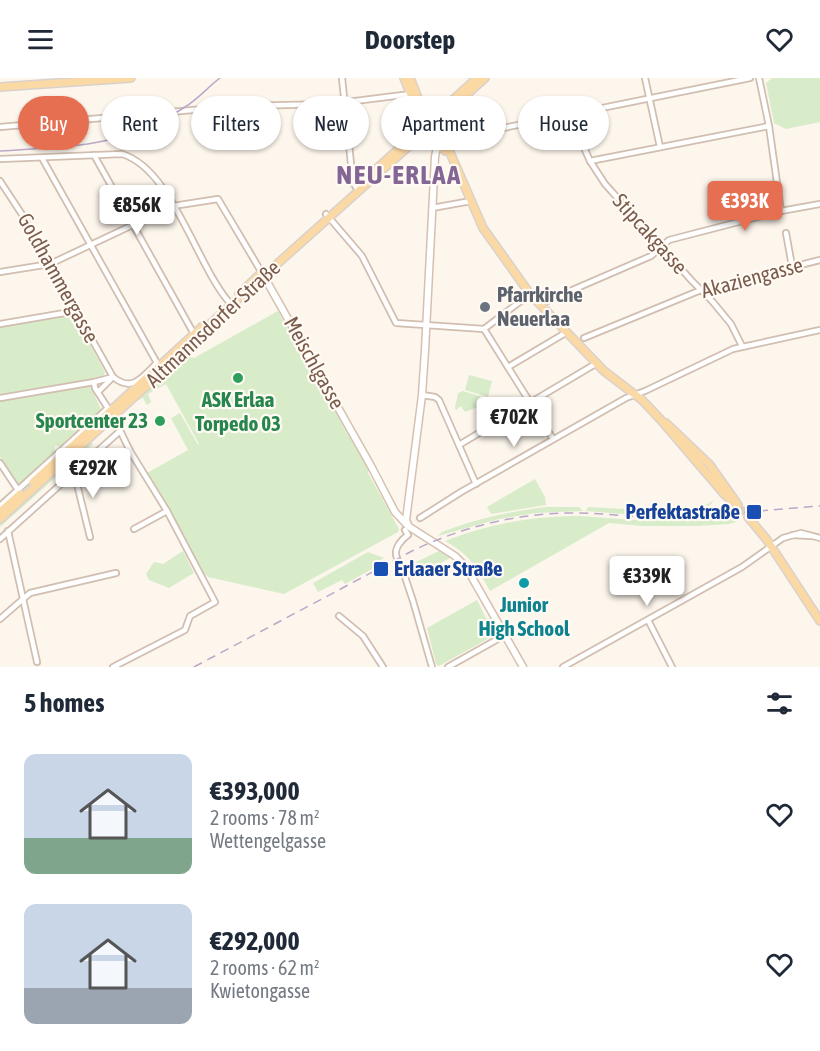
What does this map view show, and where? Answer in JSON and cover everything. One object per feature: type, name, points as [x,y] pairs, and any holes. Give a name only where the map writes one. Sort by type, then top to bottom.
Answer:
[{"type":"main road","points":[[0,87],[131,78]]},
{"type":"main road","points":[[404,78],[411,94]]},
{"type":"main road","points":[[410,78],[417,96]]},
{"type":"main road","name":"Altmannsdorfer Straße","points":[[459,96],[477,78]]},
{"type":"main road","name":"Altmannsdorfer Straße","points":[[463,96],[484,78]]},
{"type":"main road","name":"Altmannsdorfer Straße","points":[[0,512],[19,492],[401,150]]},
{"type":"main road","points":[[446,150],[485,232],[530,294],[597,363],[660,419],[674,428],[709,464],[739,507]]},
{"type":"main road","name":"Altmannsdorfer Straße","points":[[0,519],[110,412],[229,302],[263,274]]},
{"type":"main road","points":[[748,517],[820,621]]},
{"type":"street","points":[[342,78],[344,96]]},
{"type":"street","points":[[645,78],[660,147]]},
{"type":"street","points":[[609,106],[750,78]]},
{"type":"street","points":[[759,78],[769,126],[781,211]]},
{"type":"street","points":[[369,99],[411,94]]},
{"type":"street","points":[[0,127],[238,106],[293,105]]},
{"type":"street","points":[[590,161],[769,126]]},
{"type":"street","points":[[349,150],[352,183],[358,189]]},
{"type":"street","points":[[432,667],[396,550],[409,530],[406,520],[422,395],[435,157],[438,150]]},
{"type":"street","name":"Stipcakgasse","points":[[585,150],[605,184],[731,324],[742,346]]},
{"type":"street","points":[[0,159],[122,154],[132,157],[160,184],[229,302]]},
{"type":"street","points":[[94,155],[194,334]]},
{"type":"street","points":[[42,158],[91,245]]},
{"type":"street","name":"Goldhammergasse","points":[[0,181],[16,204],[113,377]]},
{"type":"street","name":"Meischlgasse","points":[[173,206],[218,199],[366,456],[395,512],[409,530]]},
{"type":"street","points":[[432,208],[471,201]]},
{"type":"street","points":[[540,304],[651,256],[669,240],[781,211],[820,204]]},
{"type":"street","points":[[0,272],[50,264],[173,206]]},
{"type":"street","points":[[328,216],[362,256],[396,323],[484,329],[530,294]]},
{"type":"street","points":[[786,233],[792,266]]},
{"type":"street","name":"Altmannsdorfer Straße","points":[[91,245],[157,363],[135,383],[119,382],[113,377]]},
{"type":"street","name":"Akaziengasse","points":[[584,338],[701,290],[820,260]]},
{"type":"street","points":[[0,324],[76,311]]},
{"type":"street","points":[[484,329],[553,439]]},
{"type":"street","points":[[420,518],[606,408],[742,346],[820,330]]},
{"type":"street","points":[[508,367],[567,332]]},
{"type":"street","points":[[459,445],[597,363]]},
{"type":"street","points":[[99,391],[113,377]]},
{"type":"street","points":[[0,398],[113,377]]},
{"type":"street","points":[[94,382],[215,602],[190,616],[185,630],[112,667]]},
{"type":"street","points":[[422,395],[439,400],[476,484]]},
{"type":"street","points":[[0,538],[120,431]]},
{"type":"street","points":[[90,457],[130,451]]},
{"type":"street","points":[[0,463],[19,492]]},
{"type":"street","points":[[74,472],[90,537]]},
{"type":"street","name":"Altmannsdorfer Straße","points":[[0,506],[19,492]]},
{"type":"street","points":[[134,529],[167,511]]},
{"type":"street","points":[[409,530],[425,536],[458,558],[466,567],[523,667]]},
{"type":"street","points":[[8,531],[37,662]]},
{"type":"street","points":[[563,667],[742,567],[784,537],[802,533],[820,538]]},
{"type":"street","points":[[0,619],[30,593],[116,573]]},
{"type":"street","points":[[339,615],[363,636],[383,667]]},
{"type":"street","points":[[648,620],[672,667]]},
{"type":"street","points":[[448,667],[456,665],[504,633]]},
{"type":"green space","points":[[772,78],[820,78],[820,122],[786,129],[774,123],[766,83]]},
{"type":"green space","points":[[772,180],[775,206],[773,210],[752,215],[755,211],[753,201],[748,201],[745,188],[769,184]]},
{"type":"green space","points":[[278,311],[315,381],[330,402],[349,437],[352,435],[370,467],[368,473],[399,529],[398,532],[284,594],[208,577],[204,573],[147,473],[188,450],[171,418],[180,413],[199,444],[166,384],[148,394],[151,402],[147,405],[143,398],[139,400],[162,375],[185,356],[194,358]]},
{"type":"green space","points":[[73,314],[105,372],[103,377],[0,394],[0,326]]},
{"type":"green space","points":[[469,375],[492,381],[488,397],[465,390]]},
{"type":"green space","points":[[90,386],[102,411],[71,439],[68,438],[64,446],[55,446],[54,454],[20,485],[5,467],[0,456],[0,401]]},
{"type":"green space","points":[[463,391],[488,399],[491,406],[481,413],[478,407],[465,412],[461,406],[456,410],[458,393]]},
{"type":"green space","points":[[91,442],[93,444],[0,527],[0,521]]},
{"type":"green space","points":[[535,479],[545,497],[546,505],[491,514],[487,507]]},
{"type":"green space","points":[[714,500],[710,509],[700,510],[696,514],[649,516],[586,511],[588,507],[646,510],[700,509]]},
{"type":"green space","points":[[547,507],[579,507],[583,511],[536,513],[499,519],[438,536],[442,532],[480,519]]},
{"type":"green space","points":[[580,516],[650,521],[696,519],[697,521],[741,517],[729,524],[698,526],[642,526],[609,523],[490,591],[472,562],[445,541],[511,522]]},
{"type":"green space","points":[[183,551],[194,573],[169,588],[149,580],[146,574],[154,562],[163,564]]},
{"type":"green space","points":[[439,551],[450,558],[412,579],[408,566]]},
{"type":"green space","points":[[368,552],[384,558],[373,564],[374,568],[345,584],[342,580],[318,592],[313,583]]},
{"type":"green space","points":[[477,600],[486,618],[489,618],[488,622],[495,635],[439,666],[436,664],[427,628]]},
{"type":"tunnel","points":[[741,508],[748,517]]},
{"type":"tram line","points":[[0,151],[73,146],[118,138],[162,120],[185,107],[220,78]]},
{"type":"railway","points":[[194,667],[412,551],[452,534],[493,522],[557,513],[661,517],[820,506]]},
{"type":"place","name":"Pfarrkirche Neuerlaa","points":[[485,307]]},
{"type":"place","name":"ASK Erlaa Torpedo 03","points":[[238,378]]},
{"type":"place","name":"Sportcenter 23","points":[[160,421]]},
{"type":"place","name":"Perfektastraße","points":[[754,512]]},
{"type":"place","name":"Erlaaer Straße","points":[[381,569]]},
{"type":"place","name":"Junior High School","points":[[524,583]]},
{"type":"district","name":"NEU-ERLAA","points":[[399,175]]}]
